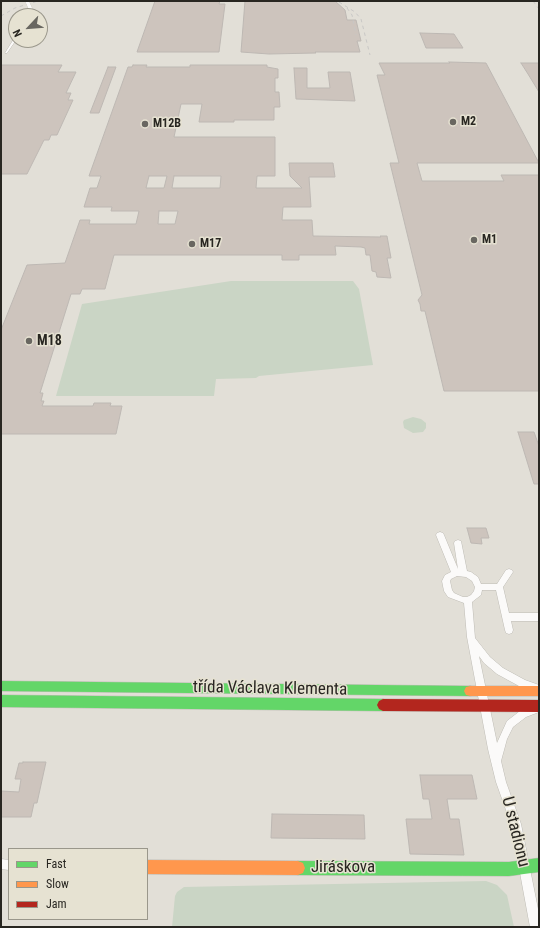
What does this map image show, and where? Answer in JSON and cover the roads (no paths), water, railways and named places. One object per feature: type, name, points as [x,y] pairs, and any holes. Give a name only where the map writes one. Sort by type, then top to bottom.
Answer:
[{"type":"street","points":[[6,52],[9,48]]},
{"type":"street","points":[[11,52],[14,48]]},
{"type":"street","points":[[440,535],[460,573],[475,580],[479,587],[478,593],[474,598],[468,600],[456,598],[448,590],[446,581],[451,575],[460,573]]},
{"type":"street","points":[[458,543],[461,561],[460,573]]},
{"type":"street","points":[[509,572],[499,587],[509,630]]},
{"type":"street","points":[[479,587],[499,587]]},
{"type":"street","name":"U stadionu","points":[[468,600],[471,637],[484,706],[496,762],[516,824],[536,927]]},
{"type":"street","points":[[506,617],[539,617]]},
{"type":"street","points":[[471,637],[487,660],[500,671],[539,690]]},
{"type":"street","name":"třída Václava Klementa","points":[[1,686],[482,691],[539,690]]},
{"type":"street","name":"třída Václava Klementa","points":[[1,701],[539,707]]},
{"type":"street","points":[[496,762],[503,738],[510,724],[523,714],[539,707]]},
{"type":"street","name":"Jiráskova","points":[[148,867],[509,869],[539,865]]},
{"type":"railway","points":[[1,16],[15,8],[38,1]]},
{"type":"railway","points":[[533,1],[539,9]]},
{"type":"railway","points":[[339,2],[355,12],[361,19],[370,55]]},
{"type":"railway","points":[[347,8],[352,15],[356,35]]},
{"type":"place","name":"M2","points":[[453,122]]},
{"type":"place","name":"M12B","points":[[145,124]]},
{"type":"place","name":"M1","points":[[474,240]]},
{"type":"place","name":"M17","points":[[192,244]]},
{"type":"place","name":"M18","points":[[29,341]]}]
